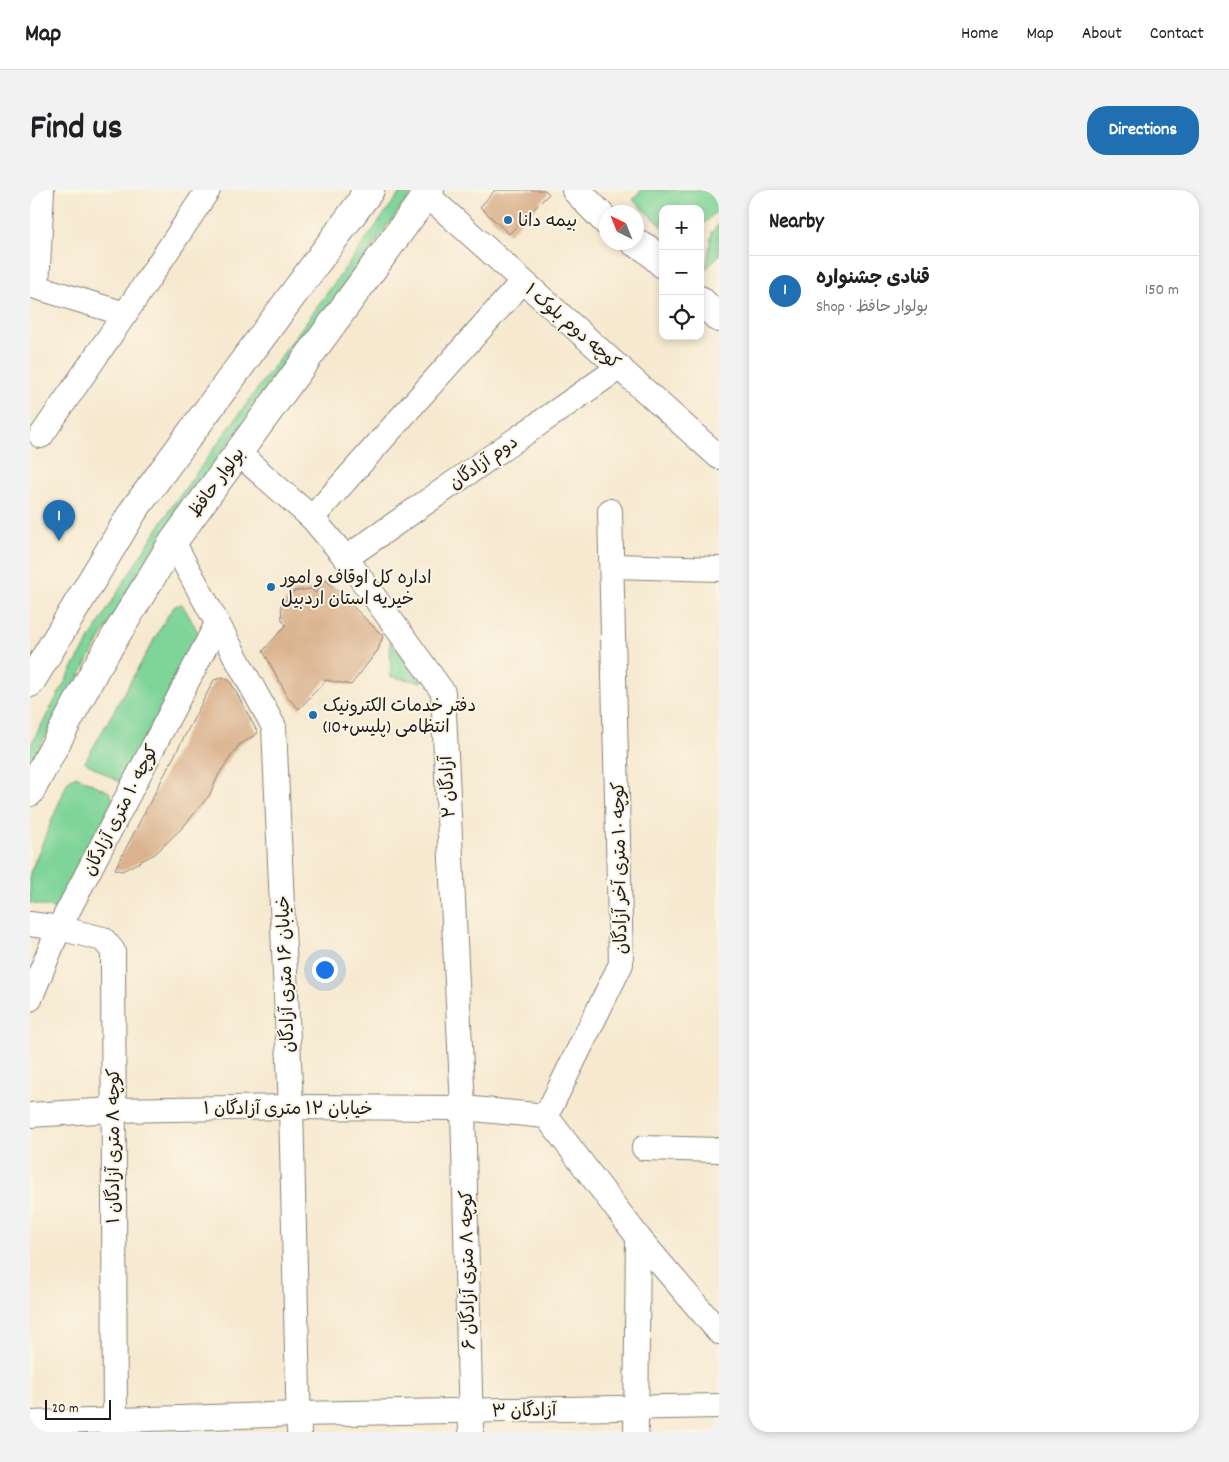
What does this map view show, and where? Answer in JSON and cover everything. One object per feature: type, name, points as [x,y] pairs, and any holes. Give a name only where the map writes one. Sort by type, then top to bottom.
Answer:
[{"type":"main road","points":[[576,190],[599,214]]},
{"type":"main road","points":[[602,190],[617,205]]},
{"type":"main road","points":[[30,683],[134,510],[367,192]]},
{"type":"main road","name":"بولوار حافظ","points":[[30,792],[96,668],[173,542],[429,192]]},
{"type":"main road","points":[[704,304],[719,318]]},
{"type":"street","points":[[42,190],[33,286],[126,314]]},
{"type":"street","points":[[40,436],[126,314],[208,190]]},
{"type":"street","name":"کوچه دوم بلوک ۱","points":[[429,192],[522,282],[620,367],[719,457]]},
{"type":"street","points":[[312,518],[522,282]]},
{"type":"street","name":"دوم آزادگان","points":[[346,558],[620,367]]},
{"type":"street","name":"آزادگان ۲","points":[[238,453],[312,518],[346,558],[443,692],[463,1108]]},
{"type":"street","name":"کوچه ۱۰ متری آخر آزادگان","points":[[546,1116],[621,964],[613,566],[610,512]]},
{"type":"street","name":"خیابان ۱۶ متری آزادگان","points":[[173,542],[274,727],[291,1107],[299,1423]]},
{"type":"street","points":[[613,566],[719,569]]},
{"type":"street","name":"کوچه ۱۰ متری آزادگان","points":[[30,999],[59,928],[217,624]]},
{"type":"street","name":"کوچه ۸ متری آزادگان ۱","points":[[30,924],[59,928],[103,938],[113,951],[115,1426]]},
{"type":"street","name":"خیابان ۱۲ متری آزادگان ۱","points":[[30,1115],[113,1110],[291,1107],[463,1108],[546,1116]]},
{"type":"street","name":"کوچه ۸ متری آزادگان ۶","points":[[463,1108],[470,1421]]},
{"type":"street","points":[[546,1116],[638,1236],[719,1332]]},
{"type":"street","points":[[644,1148],[719,1150]]},
{"type":"street","points":[[636,1432],[638,1236]]},
{"type":"street","name":"آزادگان ۳","points":[[30,1423],[115,1426],[470,1421],[635,1407],[719,1406]]},
{"type":"green space","points":[[402,190],[414,190],[177,513],[130,586],[30,764],[30,746],[72,669],[170,509]]},
{"type":"green space","points":[[641,190],[719,190],[719,209],[704,224],[704,205],[659,205],[659,223],[644,210],[644,205],[639,205],[633,200]]},
{"type":"green space","points":[[719,224],[719,255],[706,269],[712,232]]},
{"type":"green space","points":[[182,604],[202,639],[126,786],[85,762],[168,615],[175,606]]},
{"type":"green space","points":[[390,641],[422,682],[391,677]]},
{"type":"green space","points":[[76,776],[109,792],[115,803],[60,910],[30,903],[30,873],[68,781]]},
{"type":"building","name":"بیمه دانا","points":[[495,190],[545,190],[549,194],[509,234],[480,207]]},
{"type":"building","points":[[326,580],[383,636],[378,650],[351,685],[326,680],[299,709],[289,699],[263,651],[286,625],[282,620],[281,605],[294,591],[311,589],[315,593]]},
{"type":"building","points":[[223,677],[230,681],[258,733],[239,745],[219,774],[209,796],[183,827],[155,854],[122,871],[115,869],[214,680]]},
{"type":"place","name":"بیمه دانا","points":[[508,220]]},
{"type":"place","name":"قنادی جشنواره","points":[[59,541]]},
{"type":"place","name":"اداره کل اوقاف و امور خیریه استان اردبیل","points":[[271,587]]},
{"type":"place","name":"دفتر خدمات الکترونیک انتظامی (پلیس+10)","points":[[313,715]]}]
